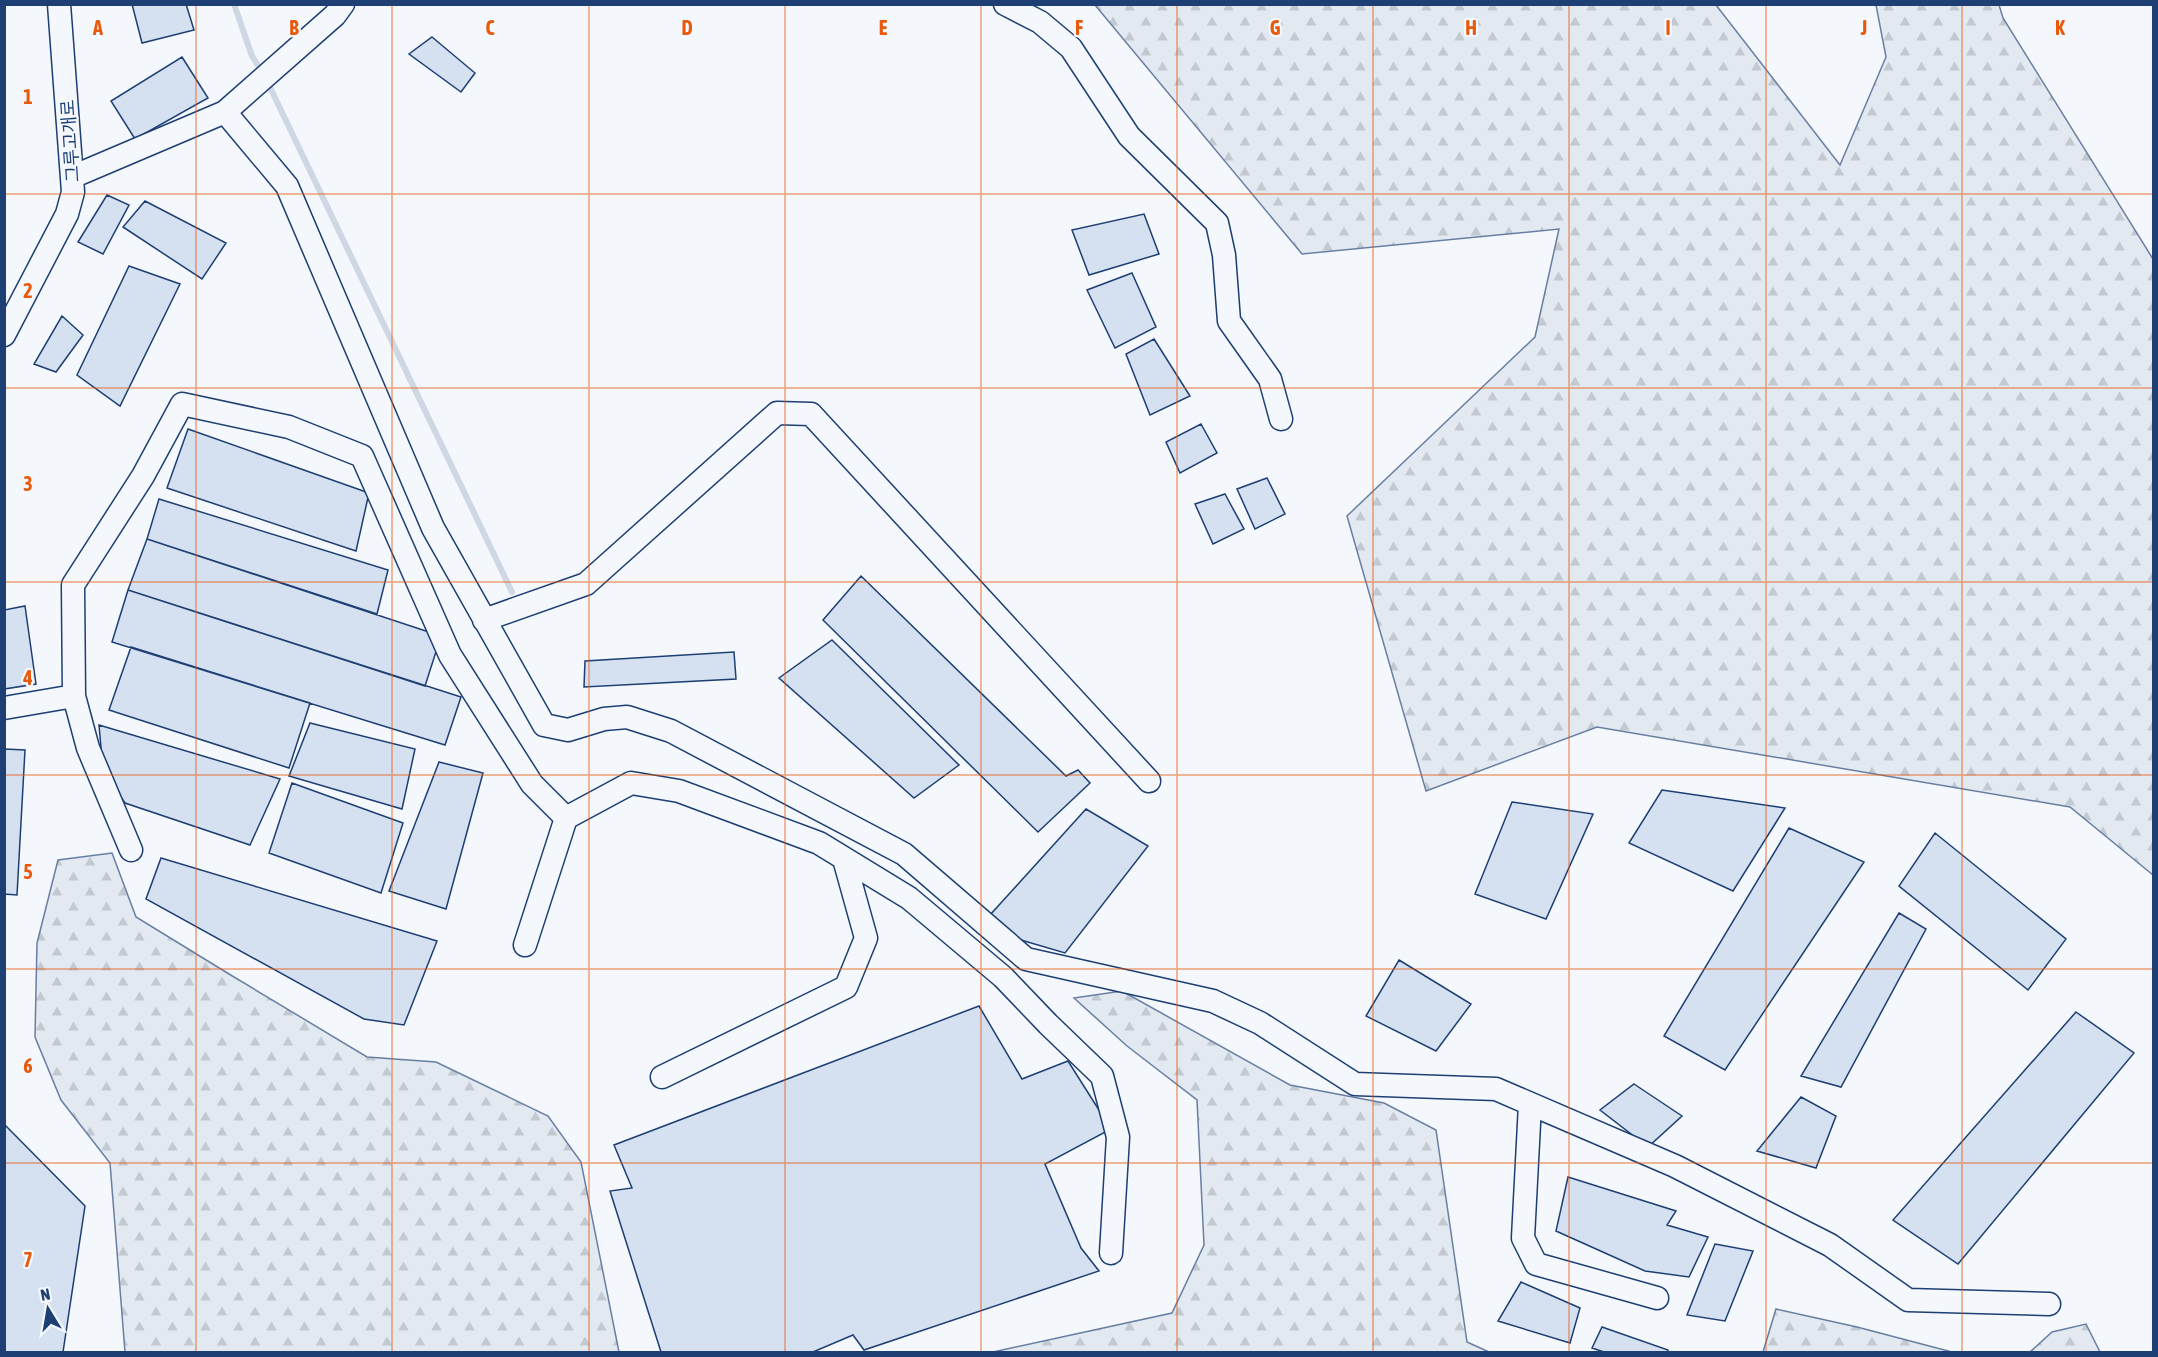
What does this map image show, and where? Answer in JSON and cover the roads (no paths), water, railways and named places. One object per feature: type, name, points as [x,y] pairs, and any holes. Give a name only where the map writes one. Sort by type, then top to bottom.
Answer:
[{"type":"street","name":"그루고개로","points":[[4,334],[67,214],[74,192],[59,4]]},
{"type":"street","points":[[72,177],[225,112],[335,15],[343,4]]},
{"type":"street","points":[[1005,4],[1040,22],[1071,48],[1129,136],[1216,224],[1224,255],[1230,321],[1270,379],[1281,419]]},
{"type":"street","points":[[225,112],[287,186],[433,528],[544,725],[568,730],[604,719],[627,717],[670,731],[904,854],[1026,959],[1214,1001],[1260,1023],[1355,1084],[1496,1089],[1675,1166],[1830,1245],[1908,1300],[2049,1304]]},
{"type":"street","points":[[131,850],[88,748],[74,696],[73,585],[143,476],[182,404],[289,427],[362,456],[450,655],[531,784],[567,818]]},
{"type":"street","points":[[484,620],[586,584],[777,413],[811,414],[1149,781]]},
{"type":"street","points":[[4,708],[74,696]]},
{"type":"street","points":[[525,945],[567,818],[631,783],[678,791],[819,843],[909,898],[994,969],[1102,1076],[1118,1137],[1111,1253]]},
{"type":"street","points":[[662,1077],[846,987],[866,938],[844,859]]},
{"type":"street","points":[[1530,1104],[1522,1238],[1536,1264],[1657,1298]]},
{"type":"waterway","points":[[234,4],[252,56],[262,72]]},
{"type":"waterway","points":[[267,81],[512,592]]}]
